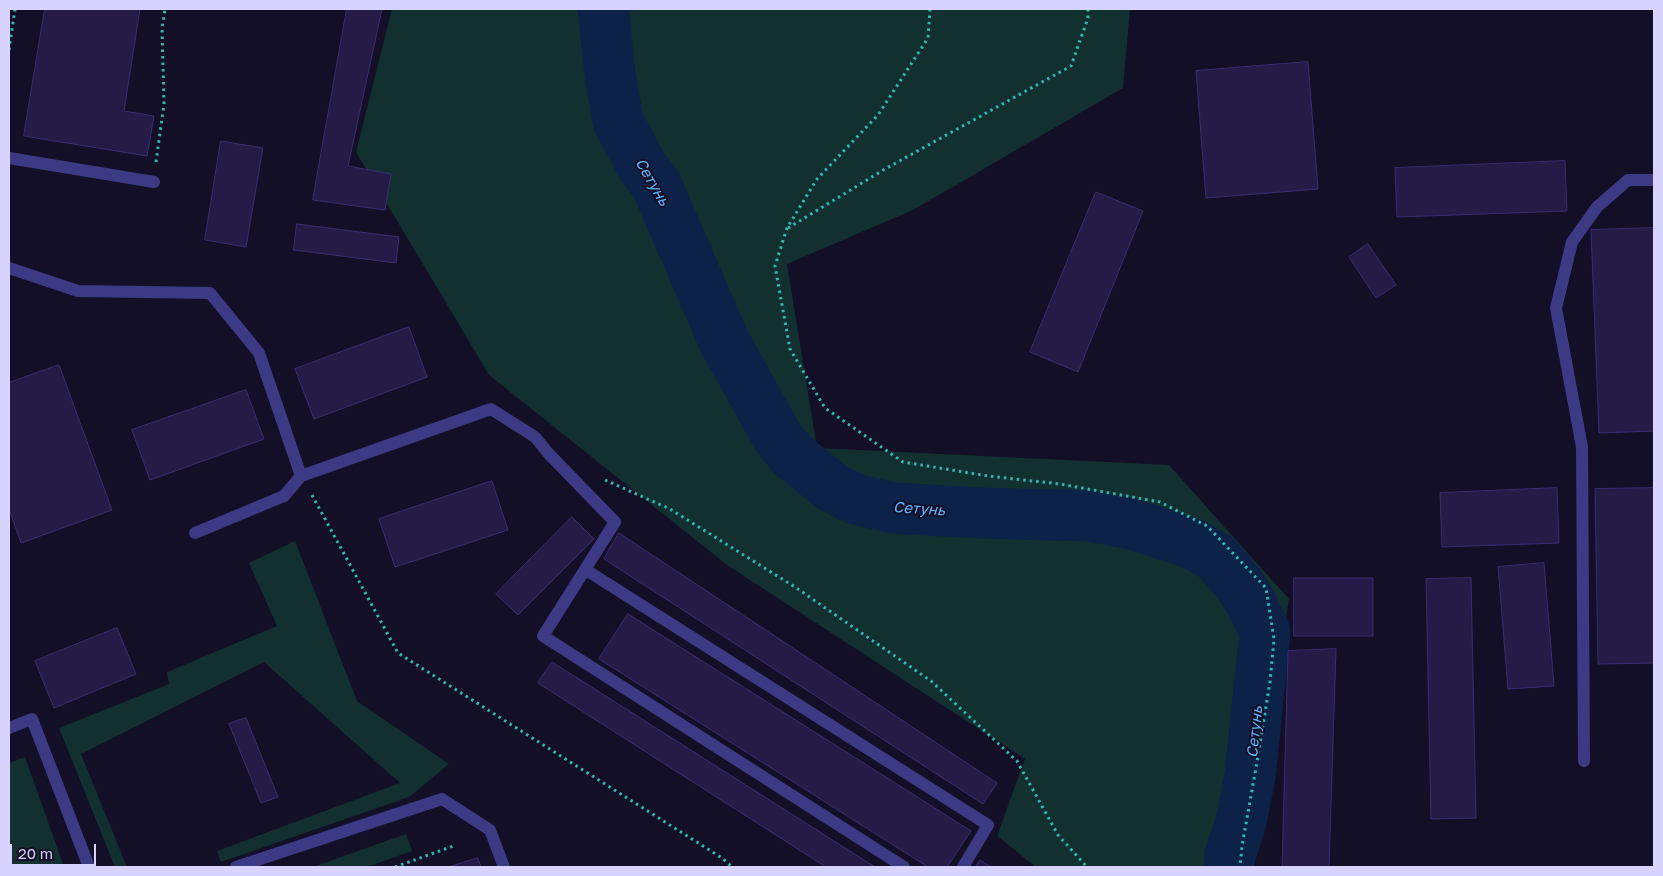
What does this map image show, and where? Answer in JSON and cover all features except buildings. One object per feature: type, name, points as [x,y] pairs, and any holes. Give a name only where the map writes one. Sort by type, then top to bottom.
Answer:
[{"type":"lane","points":[[9,158],[154,182]]},
{"type":"lane","points":[[1584,761],[1582,447],[1556,308],[1572,242],[1597,207],[1628,180],[1654,180]]},
{"type":"lane","points":[[9,268],[78,291],[210,293],[259,353],[301,476]]},
{"type":"lane","points":[[195,533],[284,496],[301,476],[491,409],[535,437],[615,522],[543,636],[904,867]]},
{"type":"lane","points":[[586,570],[988,825],[963,867]]},
{"type":"lane","points":[[9,728],[32,720],[89,867]]},
{"type":"lane","points":[[236,867],[442,799],[490,830],[504,867]]},
{"type":"path","points":[[9,50],[15,9]]},
{"type":"path","points":[[154,182],[164,104],[162,28],[165,9]]},
{"type":"path","points":[[930,9],[928,38],[888,100],[878,115],[817,179],[787,228],[775,266],[790,349],[825,408],[904,462],[988,476],[1060,484],[1160,502],[1207,526],[1266,588],[1274,639],[1268,691],[1240,867]]},
{"type":"path","points":[[787,228],[885,169],[1071,66],[1088,18],[1088,9]]},
{"type":"path","points":[[301,476],[398,653],[722,858],[732,867]]},
{"type":"path","points":[[601,478],[670,509],[795,587],[931,681],[1017,760],[1058,835],[1087,867]]},
{"type":"path","points":[[395,867],[456,845]]},
{"type":"green space","points":[[392,9],[1130,9],[1123,88],[913,210],[787,264],[817,448],[1169,465],[1289,599],[1246,867],[1036,867],[997,836],[1025,759],[727,565],[489,375],[356,152]]},
{"type":"green space","points":[[295,541],[357,701],[449,764],[409,797],[221,862],[217,851],[400,783],[264,662],[81,754],[127,867],[115,867],[59,728],[169,684],[167,672],[277,626],[249,563]]},
{"type":"green space","points":[[25,757],[64,867],[9,867],[9,763]]},
{"type":"green space","points":[[406,834],[412,851],[367,867],[313,867]]},
{"type":"waterway","name":"Сетунь","points":[[603,9],[610,74],[618,121],[642,166],[656,184],[724,341],[777,436],[791,454],[833,488],[855,499],[893,508],[979,513],[1090,516],[1131,524],[1191,543],[1216,557],[1236,580],[1250,601],[1265,632],[1250,776],[1241,822],[1230,855],[1229,867]]}]
